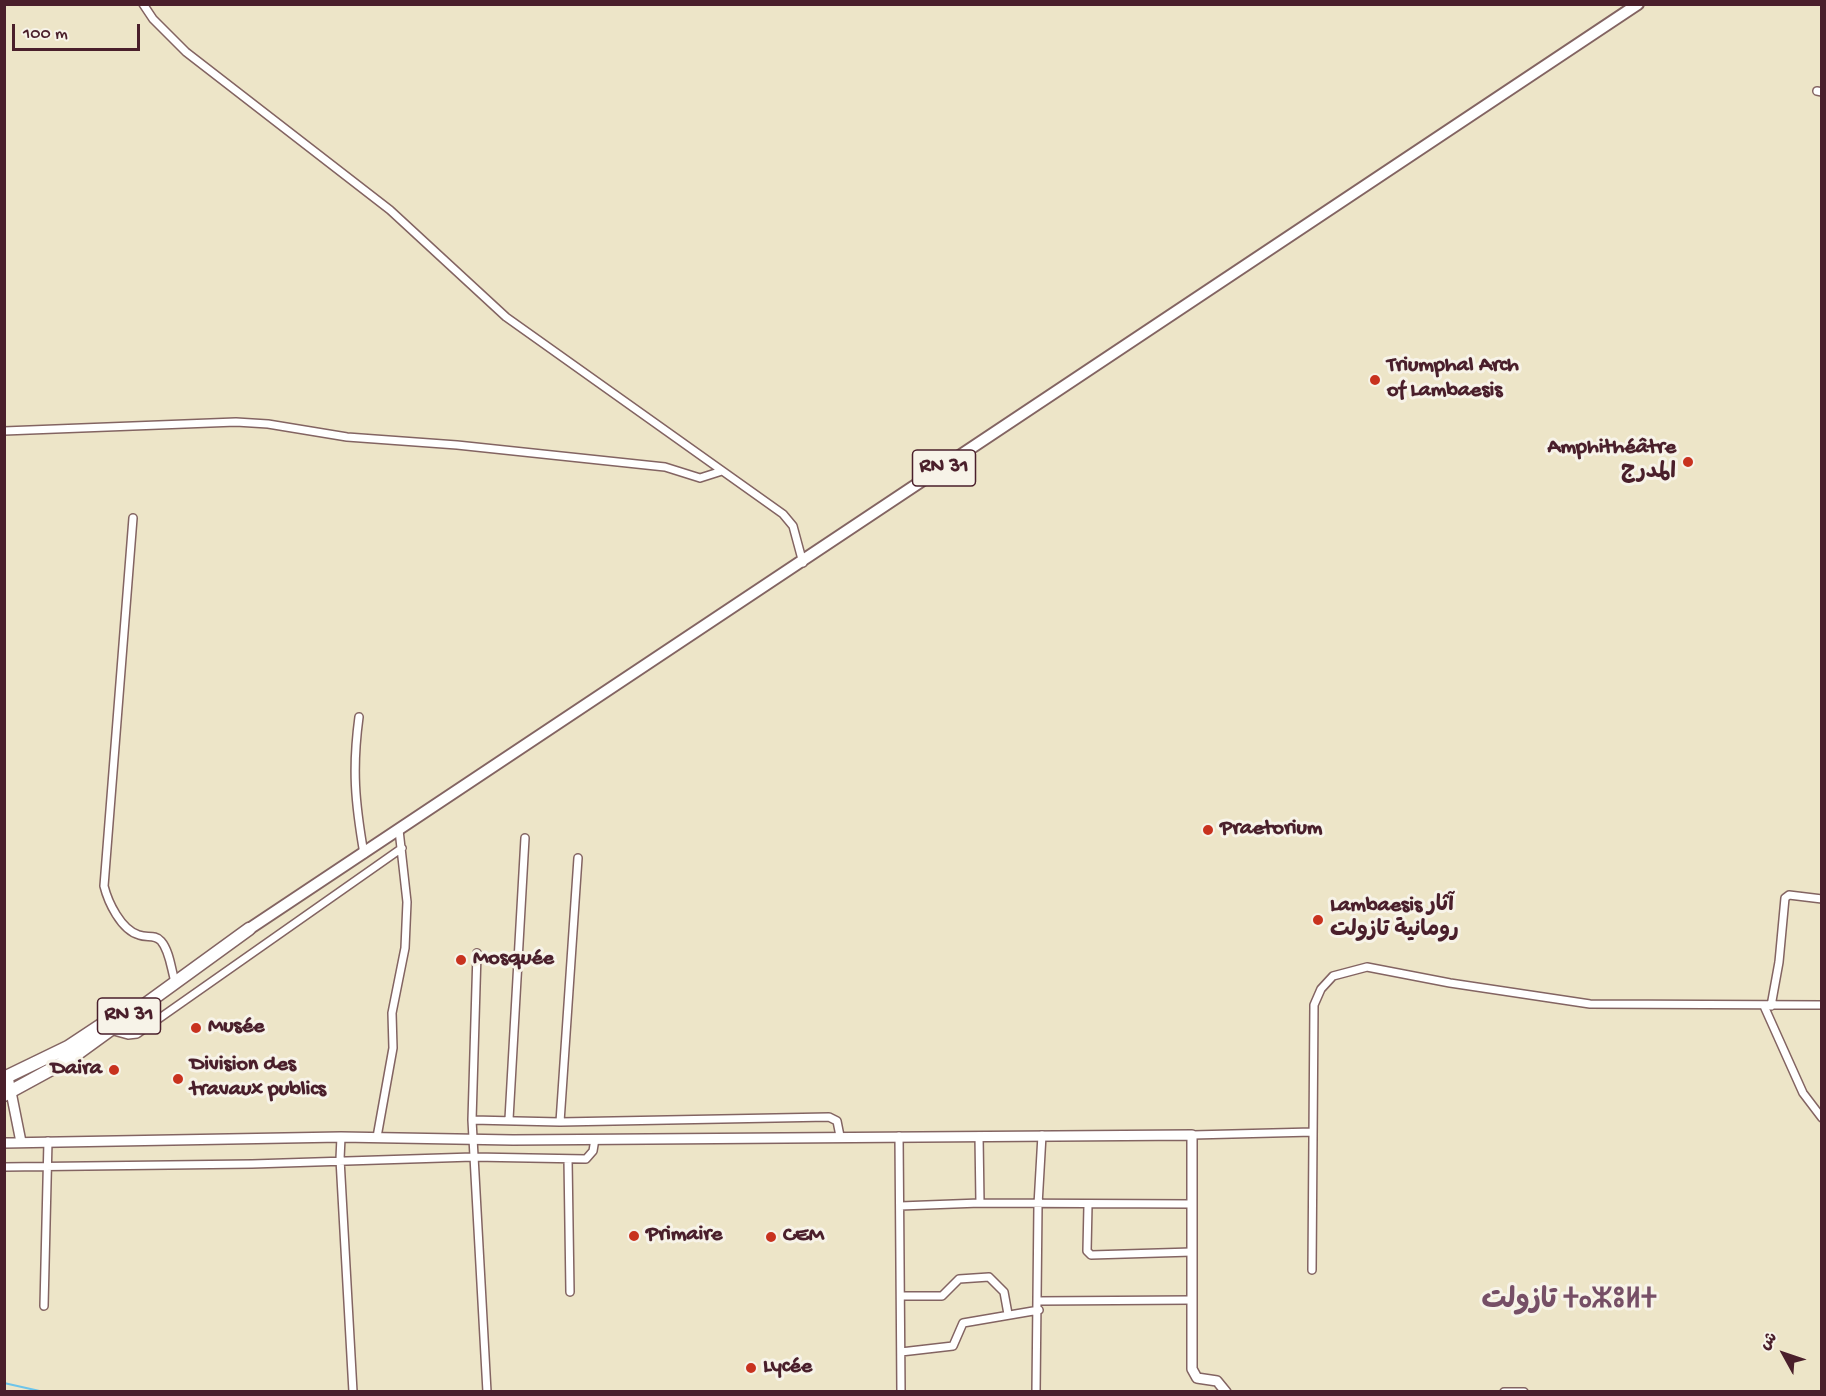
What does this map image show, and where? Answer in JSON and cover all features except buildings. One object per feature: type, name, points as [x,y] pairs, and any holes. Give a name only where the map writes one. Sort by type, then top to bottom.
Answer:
[{"type":"highway","name":"RN 31","points":[[6,1078],[68,1047],[249,929]]},
{"type":"highway","name":"RN 31","points":[[8,1093],[70,1059],[249,929]]},
{"type":"main road","name":"RN 31","points":[[249,929],[803,563],[1638,4]]},
{"type":"street","points":[[143,4],[153,19],[186,52],[404,222],[506,316],[789,520],[803,563]]},
{"type":"street","points":[[4,431],[236,422],[268,424],[347,437],[427,442],[665,467],[695,478],[722,471]]},
{"type":"street","points":[[134,518],[104,886],[111,905],[123,923],[139,935],[153,936],[161,941],[174,978]]},
{"type":"street","points":[[359,717],[353,763],[355,798],[364,854]]},
{"type":"street","points":[[377,1137],[393,1048],[392,1013],[405,948],[407,902],[399,830]]},
{"type":"street","points":[[509,1119],[525,838]]},
{"type":"street","points":[[110,1030],[133,1035],[147,1028],[402,848]]},
{"type":"street","points":[[560,1122],[578,858]]},
{"type":"street","points":[[1821,899],[1789,895],[1785,898],[1779,962],[1767,1006],[1803,1093],[1821,1118]]},
{"type":"street","points":[[477,953],[472,1139],[487,1392]]},
{"type":"street","points":[[1312,1270],[1314,1005],[1322,989],[1333,976],[1367,967],[1450,983],[1590,1004],[1821,1005]]},
{"type":"street","points":[[6,1078],[21,1142]]},
{"type":"street","points":[[472,1120],[509,1119],[560,1122],[828,1117],[837,1122],[840,1136]]},
{"type":"street","points":[[4,1143],[341,1137],[595,1139],[1191,1135],[1313,1132]]},
{"type":"street","points":[[1036,1392],[1038,1205],[1042,1135]]},
{"type":"street","points":[[1191,1135],[1193,1372],[1200,1379],[1217,1381],[1226,1392]]},
{"type":"street","points":[[899,1136],[901,1392]]},
{"type":"street","points":[[979,1136],[980,1203]]},
{"type":"street","points":[[341,1137],[340,1159],[353,1392]]},
{"type":"street","points":[[4,1167],[252,1164],[340,1159],[473,1157],[586,1159],[593,1151],[595,1139]]},
{"type":"street","points":[[44,1306],[48,1142]]},
{"type":"street","points":[[568,1159],[570,1292]]},
{"type":"street","points":[[900,1206],[980,1203],[1192,1204]]},
{"type":"street","points":[[1088,1205],[1087,1251],[1091,1255],[1192,1252]]},
{"type":"street","points":[[901,1296],[942,1296],[959,1279],[988,1277],[1004,1292],[1008,1314]]},
{"type":"street","points":[[1038,1301],[1192,1300]]},
{"type":"street","points":[[901,1352],[950,1347],[955,1344],[959,1328],[963,1323],[1038,1310]]},
{"type":"street","points":[[1504,1392],[1524,1392]]},
{"type":"waterway","points":[[4,1383],[44,1392]]},
{"type":"place","name":"Triumphal Arch of Lambaesis","points":[[1375,380]]},
{"type":"place","name":"Amphithéâtre المدرج","points":[[1688,462]]},
{"type":"place","name":"Praetorium","points":[[1208,830]]},
{"type":"place","name":"Lambaesis آثار رومانية تازولت","points":[[1318,920]]},
{"type":"place","name":"Mosquée","points":[[461,960]]},
{"type":"place","name":"Musée","points":[[196,1028]]},
{"type":"place","name":"Daira","points":[[114,1070]]},
{"type":"place","name":"Division des travaux publics","points":[[178,1079]]},
{"type":"place","name":"Primaire","points":[[634,1236]]},
{"type":"place","name":"CEM","points":[[771,1237]]},
{"type":"place","name":"Lycée","points":[[751,1368]]},
{"type":"district","name":"تازولت ⵜⴰⵣⵓⵍⵜ","points":[[1569,1303]]}]
